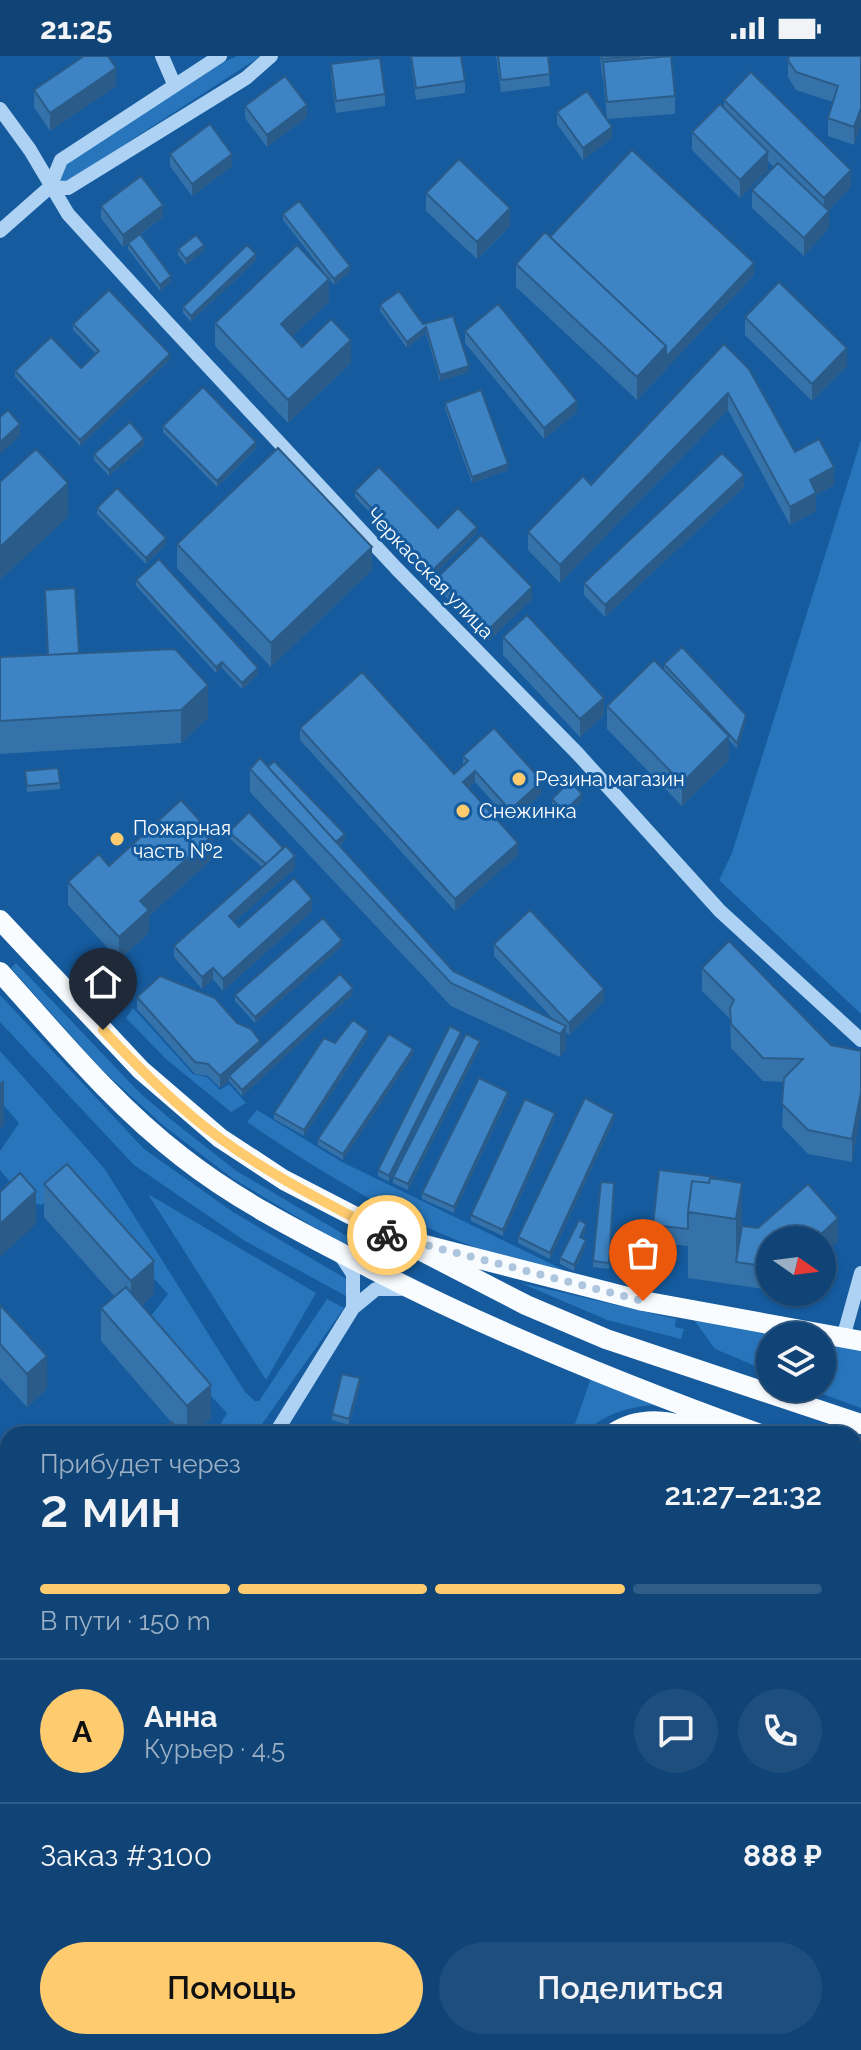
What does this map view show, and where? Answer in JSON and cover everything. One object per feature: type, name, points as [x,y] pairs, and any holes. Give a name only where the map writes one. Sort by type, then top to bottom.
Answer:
[{"type":"main road","points":[[0,920],[141,1070],[220,1138],[284,1180],[526,1305],[606,1339],[861,1424]]},
{"type":"main road","points":[[0,972],[115,1099],[183,1158],[258,1207],[419,1293],[631,1387],[738,1426]]},
{"type":"main road","points":[[390,1237],[436,1245],[643,1301],[852,1339]]},
{"type":"main road","points":[[634,1426],[647,1421],[688,1426]]},
{"type":"street","points":[[162,56],[174,84]]},
{"type":"street","points":[[0,231],[50,187],[61,160],[220,56]]},
{"type":"street","points":[[50,187],[68,188],[76,184],[246,78],[271,56]]},
{"type":"street","name":"Черкасская улица","points":[[0,109],[30,150],[68,214],[154,308],[396,568],[578,754],[720,911],[861,1040]]},
{"type":"street","points":[[371,1269],[390,1237]]},
{"type":"street","points":[[338,1252],[353,1274],[353,1308]]},
{"type":"street","points":[[852,1339],[861,1273]]},
{"type":"street","points":[[280,1426],[353,1308],[370,1291],[384,1286],[419,1293]]},
{"type":"shaded area","points":[[237,56],[261,56],[65,183],[60,180],[60,170],[78,156],[212,67]]},
{"type":"shaded area","points":[[861,440],[861,1014],[719,880],[732,853]]},
{"type":"shaded area","points":[[16,963],[140,1093],[169,1118],[235,1170],[355,1241],[351,1249],[232,1178],[164,1126],[101,1069],[11,968]]},
{"type":"shaded area","points":[[0,995],[144,1149],[233,1212],[348,1280],[346,1296],[245,1241],[134,1165],[0,1022]]},
{"type":"shaded area","points":[[133,1008],[193,1074],[207,1077],[220,1090],[229,1084],[246,1103],[231,1112],[166,1059],[126,1018]]},
{"type":"shaded area","points":[[0,1051],[104,1168],[245,1392],[255,1401],[259,1401],[327,1299],[344,1308],[261,1426],[220,1426],[227,1413],[144,1325],[168,1294],[68,1183],[41,1205],[26,1201],[0,1170],[0,1151],[19,1123],[0,1101]]},
{"type":"shaded area","points":[[257,1110],[342,1162],[570,1273],[483,1250],[401,1215],[322,1171],[247,1122]]},
{"type":"shaded area","points":[[148,1194],[316,1293],[266,1380]]},
{"type":"shaded area","points":[[521,1283],[676,1319],[675,1327],[684,1329],[681,1339],[607,1320]]},
{"type":"shaded area","points":[[694,1320],[756,1331],[756,1366],[715,1349]]},
{"type":"shaded area","points":[[836,1345],[861,1349],[861,1408],[836,1399]]},
{"type":"shaded area","points":[[591,1378],[658,1405],[618,1412],[593,1426],[575,1424]]},
{"type":"building","points":[[84,56],[108,56],[116,68],[50,113],[34,90]]},
{"type":"building","points":[[411,56],[461,56],[465,81],[416,88]]},
{"type":"building","points":[[498,56],[548,56],[550,74],[501,80]]},
{"type":"building","points":[[601,56],[640,56],[602,59]]},
{"type":"building","points":[[671,56],[675,96],[607,102],[603,62]]},
{"type":"building","points":[[789,56],[861,56],[861,108],[854,127],[828,118],[838,86],[796,72],[788,60]]},
{"type":"building","points":[[380,58],[385,94],[336,101],[331,64]]},
{"type":"building","points":[[751,72],[851,170],[824,198],[724,100]]},
{"type":"building","points":[[285,76],[307,105],[267,135],[245,106]]},
{"type":"building","points":[[587,91],[612,127],[583,148],[557,112]]},
{"type":"building","points":[[720,104],[768,152],[740,180],[692,132]]},
{"type":"building","points":[[210,124],[232,154],[192,184],[170,154]]},
{"type":"building","points":[[632,150],[754,263],[666,357],[666,346],[550,237]]},
{"type":"building","points":[[459,159],[510,208],[477,242],[426,193]]},
{"type":"building","points":[[778,163],[829,211],[804,238],[752,190]]},
{"type":"building","points":[[141,176],[163,205],[123,235],[101,206]]},
{"type":"building","points":[[299,201],[350,266],[334,279],[283,214]]},
{"type":"building","points":[[545,232],[666,346],[637,377],[516,264]]},
{"type":"building","points":[[140,234],[171,276],[160,285],[128,243]]},
{"type":"building","points":[[196,235],[204,245],[186,259],[178,249]]},
{"type":"building","points":[[247,245],[256,254],[191,316],[183,307]]},
{"type":"building","points":[[297,245],[329,279],[281,324],[302,347],[331,319],[351,340],[288,400],[215,323]]},
{"type":"building","points":[[779,282],[847,348],[812,384],[745,317]]},
{"type":"building","points":[[109,290],[170,354],[80,440],[15,371],[51,337],[81,368],[99,351],[73,324]]},
{"type":"building","points":[[399,291],[423,324],[453,316],[469,366],[440,375],[426,327],[407,342],[380,305]]},
{"type":"building","points":[[498,304],[577,401],[544,428],[465,331]]},
{"type":"building","points":[[724,344],[749,369],[795,452],[819,439],[834,467],[810,480],[816,493],[790,507],[728,393],[560,565],[528,532],[583,476],[591,485]]},
{"type":"building","points":[[203,387],[256,442],[217,481],[163,426]]},
{"type":"building","points":[[481,390],[508,464],[472,477],[445,403]]},
{"type":"building","points":[[8,410],[20,424],[0,442],[0,417]]},
{"type":"building","points":[[130,422],[144,439],[109,470],[94,454]]},
{"type":"building","points":[[278,448],[372,547],[271,643],[177,544]]},
{"type":"building","points":[[36,449],[68,483],[0,547],[0,482]]},
{"type":"building","points":[[722,453],[744,475],[605,605],[584,583]]},
{"type":"building","points":[[379,467],[438,528],[458,508],[477,527],[432,571],[355,491]]},
{"type":"building","points":[[117,488],[166,538],[146,558],[97,508]]},
{"type":"building","points":[[481,535],[532,587],[489,629],[438,577]]},
{"type":"building","points":[[159,559],[258,668],[242,683],[222,662],[216,667],[136,580]]},
{"type":"building","points":[[75,588],[79,653],[48,655],[45,590]]},
{"type":"building","points":[[527,615],[604,698],[580,719],[503,637]]},
{"type":"building","points":[[682,647],[746,715],[737,743],[664,664]]},
{"type":"building","points":[[175,649],[208,685],[181,710],[0,721],[0,657]]},
{"type":"building","points":[[654,660],[729,736],[682,783],[607,706]]},
{"type":"building","points":[[362,672],[454,774],[468,761],[463,756],[494,728],[542,781],[510,810],[475,771],[463,782],[518,843],[455,899],[300,728]]},
{"type":"building","points":[[260,758],[453,971],[566,1026],[560,1034],[451,983],[250,769]]},
{"type":"building","points":[[274,761],[345,834],[336,842],[268,767]]},
{"type":"building","points":[[58,768],[60,783],[27,786],[25,771]]},
{"type":"building","points":[[570,781],[582,794],[564,812],[552,799]]},
{"type":"building","points":[[181,800],[213,835],[140,901],[149,910],[119,937],[68,882],[99,854],[109,866]]},
{"type":"building","points":[[249,812],[283,848],[266,864],[229,832]]},
{"type":"building","points":[[286,846],[295,856],[229,916],[239,927],[294,878],[312,899],[223,979],[213,968],[202,977],[174,946]]},
{"type":"building","points":[[530,910],[604,989],[569,1023],[494,944]]},
{"type":"building","points":[[323,918],[342,940],[255,1017],[235,995]]},
{"type":"building","points":[[729,941],[831,1045],[861,1051],[861,1092],[852,1139],[808,1130],[782,1104],[784,1078],[803,1059],[763,1058],[731,1024],[730,1008],[734,1000],[702,968]]},
{"type":"building","points":[[340,974],[353,988],[242,1090],[229,1076]]},
{"type":"building","points":[[160,976],[215,998],[237,1023],[251,1029],[260,1041],[220,1076],[208,1064],[195,1062],[137,997]]},
{"type":"building","points":[[353,1020],[368,1031],[304,1130],[274,1113],[324,1038],[335,1043]]},
{"type":"building","points":[[450,1026],[461,1032],[389,1176],[378,1170]]},
{"type":"building","points":[[389,1034],[413,1049],[343,1154],[318,1139]]},
{"type":"building","points":[[466,1034],[480,1041],[408,1184],[393,1177]]},
{"type":"building","points":[[479,1078],[508,1092],[454,1207],[422,1193]]},
{"type":"building","points":[[585,1098],[614,1114],[550,1253],[518,1237]]},
{"type":"building","points":[[525,1099],[555,1113],[503,1230],[471,1215]]},
{"type":"building","points":[[67,1164],[154,1261],[131,1281],[44,1184]]},
{"type":"building","points":[[659,1170],[716,1177],[710,1178],[709,1183],[692,1181],[688,1229],[653,1225]]},
{"type":"building","points":[[20,1173],[36,1191],[0,1224],[0,1192]]},
{"type":"building","points":[[710,1178],[742,1183],[736,1219],[688,1212],[692,1181],[709,1183]]},
{"type":"building","points":[[601,1182],[614,1183],[609,1263],[593,1261]]},
{"type":"building","points":[[808,1184],[838,1218],[830,1226],[760,1226]]},
{"type":"building","points":[[579,1220],[586,1224],[580,1237],[586,1240],[574,1265],[560,1258]]},
{"type":"building","points":[[742,1226],[756,1228],[756,1265],[736,1262]]},
{"type":"building","points":[[126,1287],[211,1385],[187,1406],[101,1308]]},
{"type":"building","points":[[0,1305],[47,1356],[27,1374],[0,1344]]},
{"type":"building","points":[[342,1374],[360,1378],[349,1419],[332,1414]]},
{"type":"way so far","points":[[387,1235],[436,1245],[524,1272],[643,1301]]},
{"type":"place","name":"Резина магазин","points":[[519,779]]},
{"type":"place","name":"Снежинка","points":[[463,811]]},
{"type":"place","name":"Пожарная часть №2","points":[[117,839]]},
{"type":"route","points":[[103,1030],[141,1070],[220,1138],[284,1180],[387,1235]]}]
